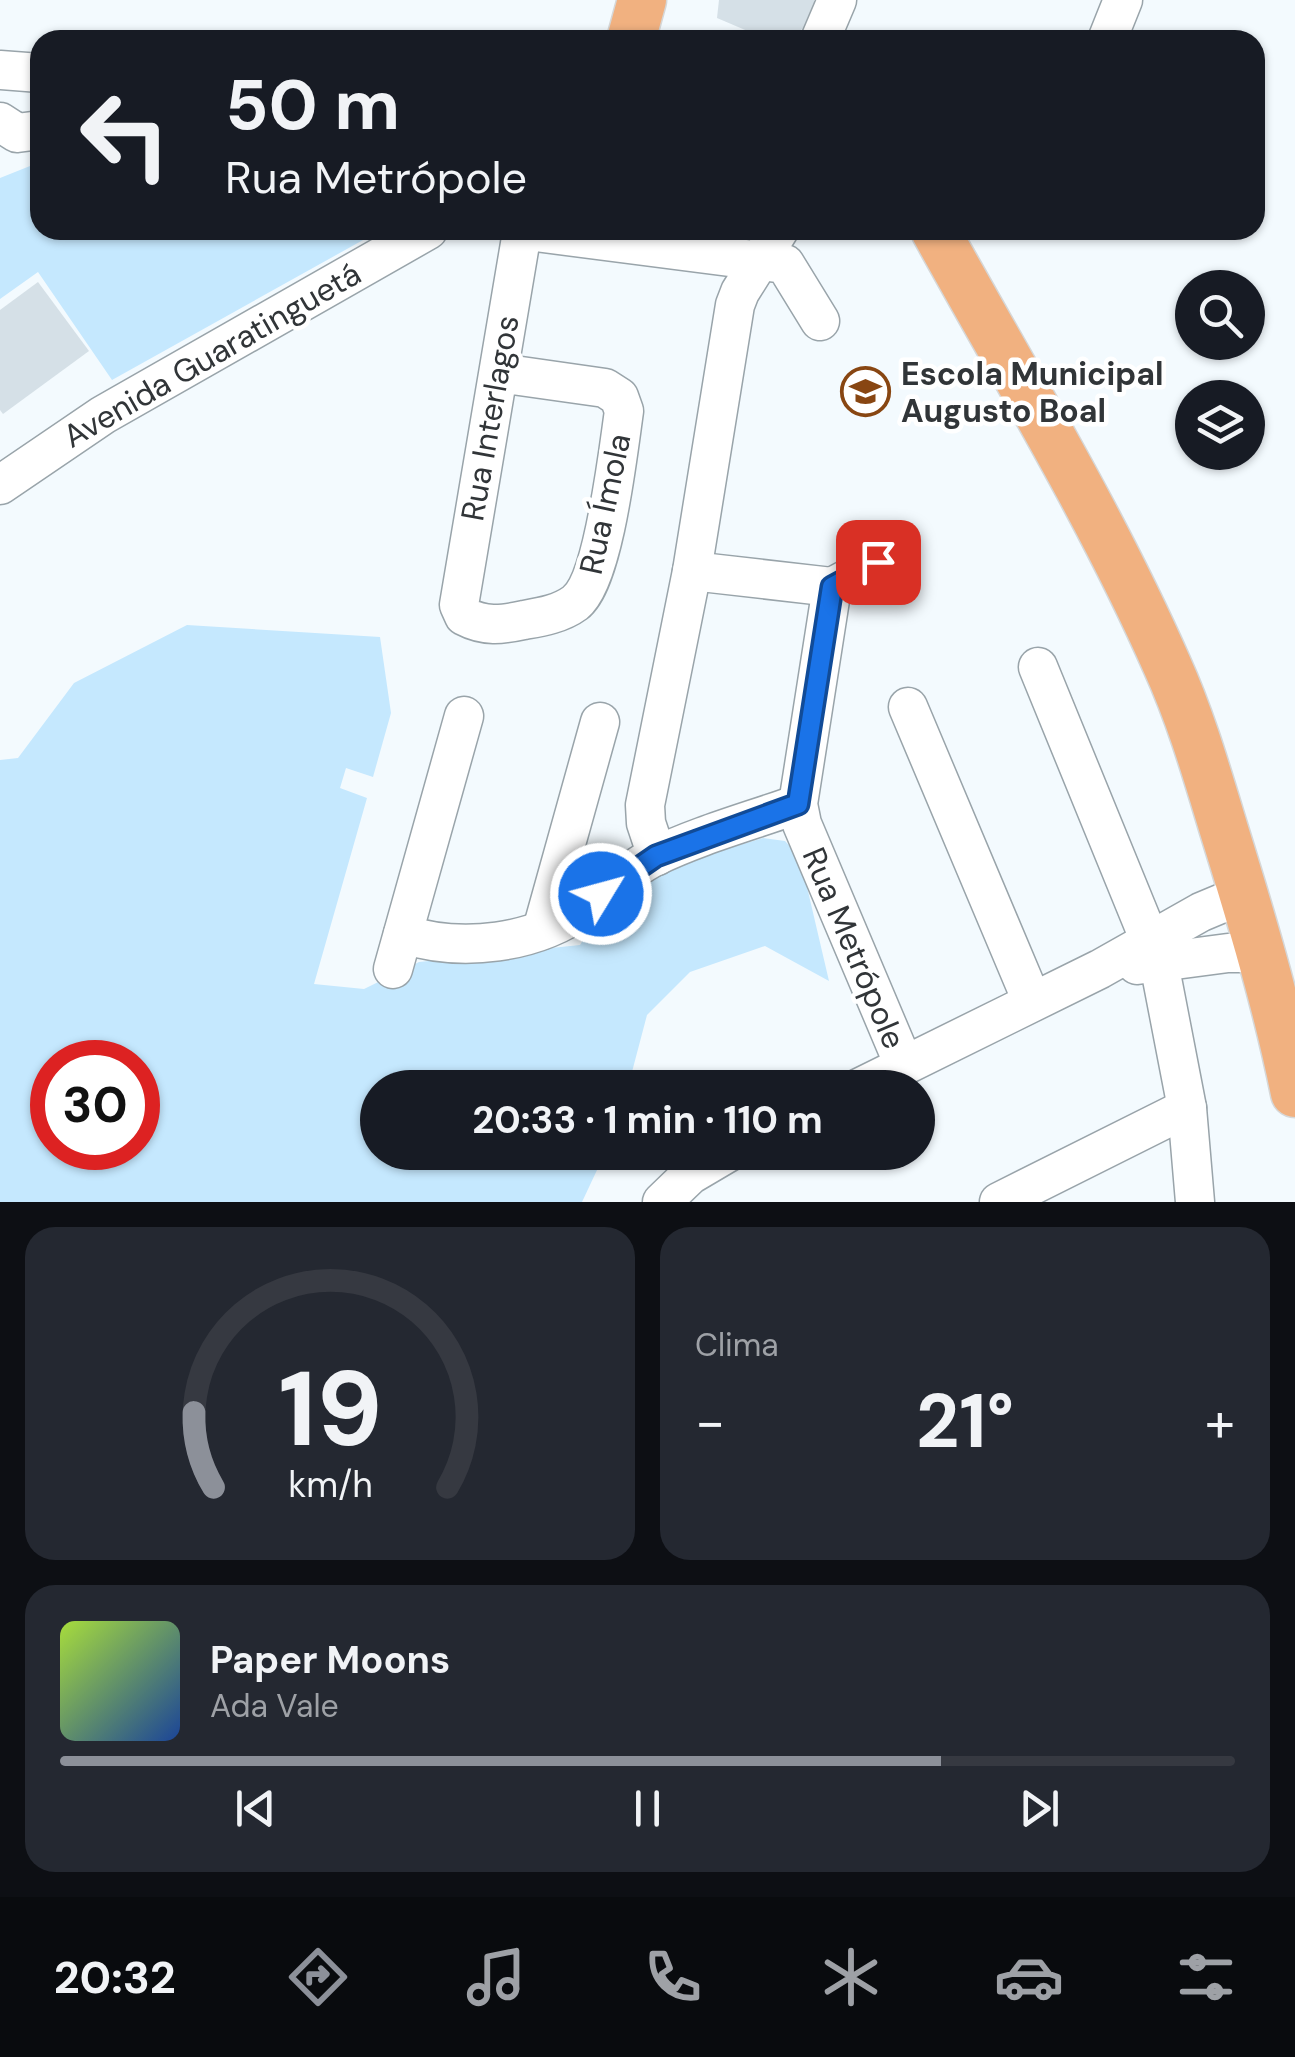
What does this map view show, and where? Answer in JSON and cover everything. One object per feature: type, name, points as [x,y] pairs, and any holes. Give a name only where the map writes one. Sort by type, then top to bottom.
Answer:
[{"type":"main road","points":[[634,30],[642,0]]},
{"type":"main road","points":[[940,240],[1142,609],[1193,730],[1261,953],[1295,1094]]},
{"type":"street","points":[[824,30],[836,0]]},
{"type":"street","points":[[1111,30],[1124,0]]},
{"type":"street","points":[[0,156],[25,128]]},
{"type":"street","name":"Avenida Guaratinguetá","points":[[0,485],[102,414],[410,240]]},
{"type":"street","name":"Rua Interlagos","points":[[458,605],[520,240]]},
{"type":"street","points":[[670,240],[769,246],[820,321]]},
{"type":"street","points":[[656,856],[646,823],[646,805],[692,571],[735,305],[769,246]]},
{"type":"street","name":"Rua Ímola","points":[[458,605],[464,616],[484,625],[550,615],[574,604],[590,586],[624,411],[613,391],[499,372]]},
{"type":"street","points":[[692,571],[832,587],[878,562]]},
{"type":"street","name":"Rua Metrópole","points":[[832,587],[798,804],[802,824],[904,1065]]},
{"type":"street","points":[[1038,667],[1155,951],[1187,1108],[1195,1202]]},
{"type":"street","points":[[908,707],[1032,1001]]},
{"type":"street","points":[[464,716],[398,952],[438,942],[497,942],[542,930],[585,908],[617,880],[656,856],[798,804]]},
{"type":"street","points":[[542,930],[600,722]]},
{"type":"street","points":[[1155,951],[1201,912],[1244,894]]},
{"type":"street","points":[[894,1070],[1032,1001],[1100,970],[1155,951],[1261,953]]},
{"type":"street","points":[[999,1202],[1187,1108]]},
{"type":"street","points":[[662,1202],[698,1170]]},
{"type":"shaded area","points":[[30,166],[30,240],[363,240],[112,380],[38,272],[0,299],[0,178]]},
{"type":"shaded area","points":[[187,625],[380,637],[391,713],[373,777],[346,768],[340,788],[367,798],[314,984],[364,989],[419,962],[580,945],[603,909],[657,870],[763,838],[785,841],[800,857],[829,981],[765,946],[690,972],[647,1015],[632,1070],[360,1070],[360,1170],[597,1170],[582,1202],[0,1202],[0,760],[18,758],[74,683]]},
{"type":"building","points":[[719,0],[814,0],[812,22],[801,30],[745,30],[717,18]]},
{"type":"building","points":[[38,282],[89,351],[3,414],[0,310]]},
{"type":"place","name":"Escola Municipal Augusto Boal","points":[[866,392]]},
{"type":"route","points":[[601,894],[636,866],[656,856],[798,804],[832,587],[878,562]]}]
